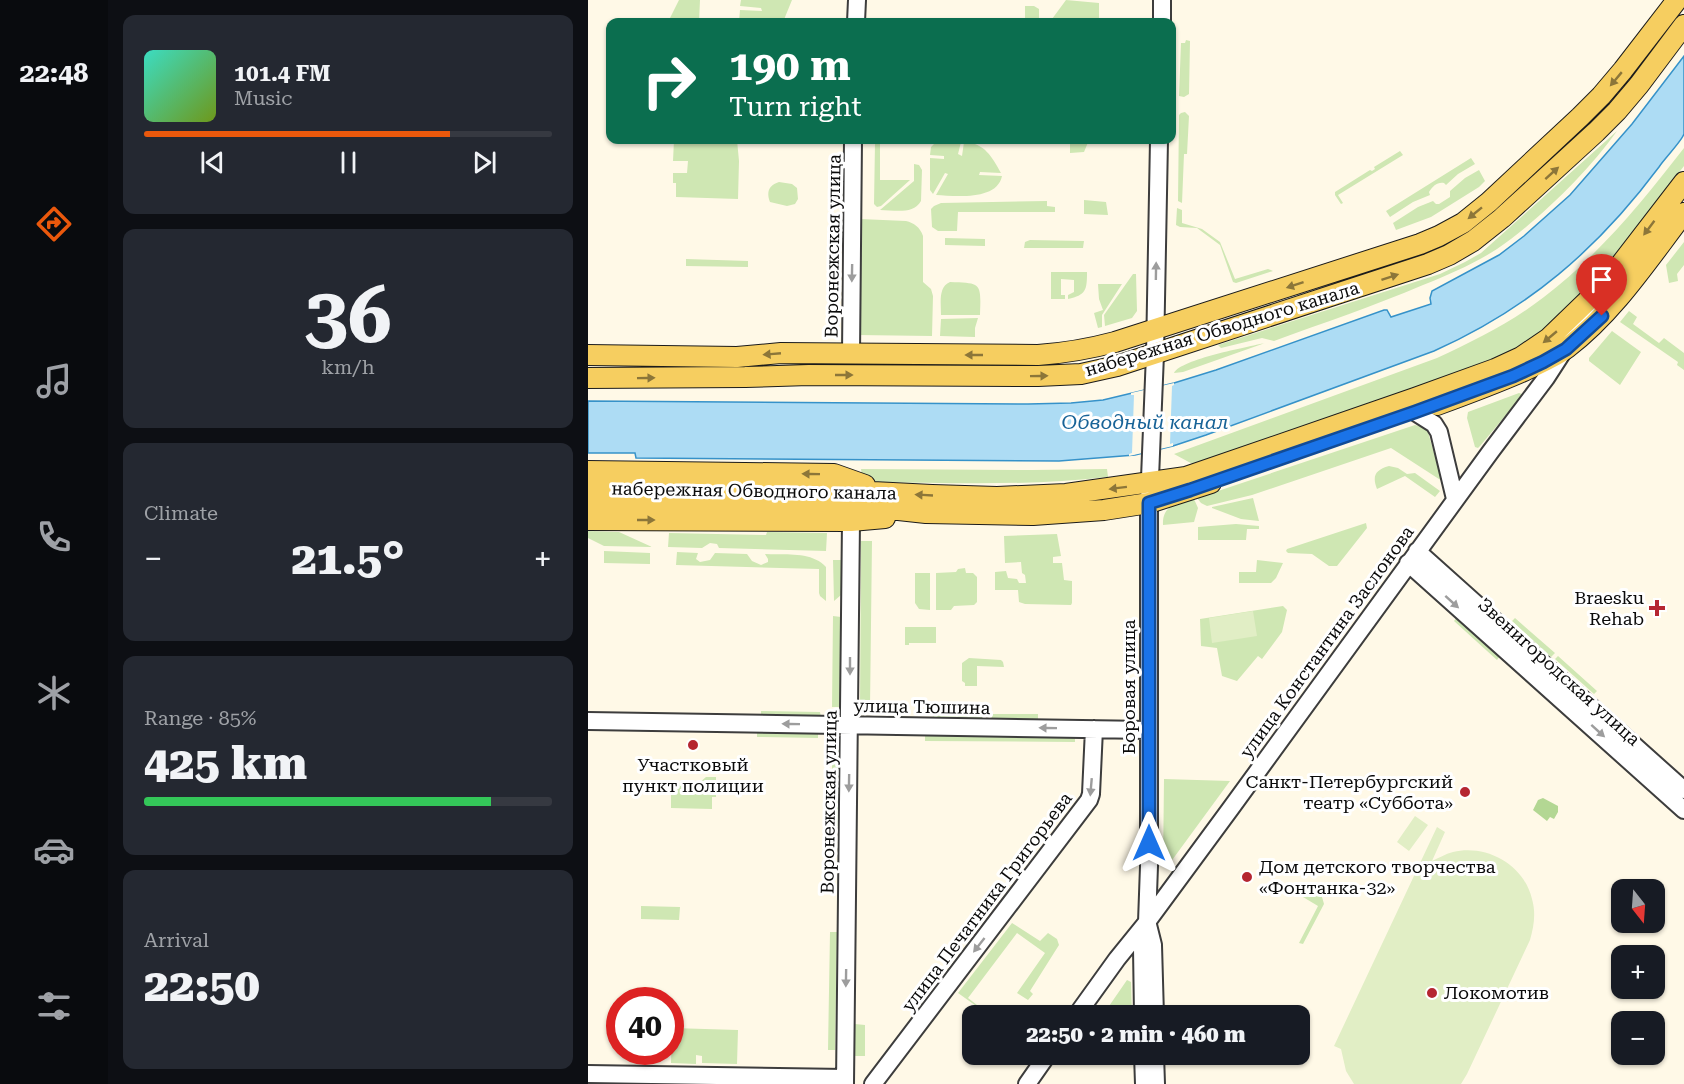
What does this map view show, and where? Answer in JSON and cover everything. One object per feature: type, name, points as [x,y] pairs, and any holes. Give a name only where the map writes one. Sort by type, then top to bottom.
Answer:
[{"type":"main road","name":"набережная Обводного канала","points":[[588,355],[737,357],[781,353],[1038,355],[1062,353],[1092,349],[1397,252],[1439,236],[1463,223],[1514,179],[1601,96],[1677,0]]},
{"type":"main road","name":"набережная Обводного канала","points":[[588,378],[1063,375],[1105,369],[1155,354],[1428,264],[1473,241],[1502,218],[1617,111],[1684,26]]},
{"type":"main road","name":"набережная Обводного канала","points":[[588,487],[813,489],[1006,497],[1150,493],[1186,477],[1415,399],[1508,364],[1535,349],[1607,282],[1684,182]]},
{"type":"main road","name":"набережная Обводного канала","points":[[588,504],[810,505],[871,507],[926,513],[1033,515],[1104,510],[1150,493],[1415,412],[1513,376],[1543,362],[1566,349],[1587,331],[1622,294],[1684,213]]},
{"type":"main road","points":[[588,471],[834,474],[888,493]]},
{"type":"main road","points":[[588,520],[851,521],[926,513]]},
{"type":"street","points":[[856,0],[856,18]]},
{"type":"street","points":[[1162,0],[1162,18]]},
{"type":"street","name":"Воронежская улица","points":[[851,354],[853,144]]},
{"type":"street","points":[[1155,354],[1159,144]]},
{"type":"street","name":"улица Константина Заслонова","points":[[1084,1005],[1546,378],[1607,282]]},
{"type":"street","name":"Боровая улица","points":[[1143,1005],[1142,948],[1147,922],[1149,866],[1150,493],[1155,354]]},
{"type":"street","points":[[1415,412],[1434,424],[1439,432],[1455,499]]},
{"type":"street","name":"Воронежская улица","points":[[845,1081],[851,521]]},
{"type":"street","name":"Звенигородская улица","points":[[1413,557],[1684,790]]},
{"type":"street","name":"Звенигородская улица","points":[[1413,557],[1684,810]]},
{"type":"street","name":"улица Тюшина","points":[[588,721],[1148,730]]},
{"type":"street","name":"улица Печатника Григорьева","points":[[873,1084],[1089,800],[1094,729]]},
{"type":"street","name":"Боровая улица","points":[[1147,922],[1154,945],[1155,1005]]},
{"type":"street","points":[[1027,1084],[1040,1065]]},
{"type":"street","points":[[1143,1065],[1144,1084]]},
{"type":"street","points":[[1155,1065],[1156,1084]]},
{"type":"street","points":[[588,1074],[845,1081]]},
{"type":"green space","points":[[679,0],[700,0],[699,18],[670,18]]},
{"type":"green space","points":[[741,0],[792,0],[785,18],[739,18],[740,10],[762,11],[761,8],[740,6]]},
{"type":"green space","points":[[1066,0],[1099,3],[1099,18],[1053,18]]},
{"type":"green space","points":[[1025,6],[1034,6],[1039,9],[1039,18],[1025,18]]},
{"type":"green space","points":[[1186,40],[1190,41],[1189,94],[1184,97],[1179,96],[1181,43],[1185,43]]},
{"type":"green space","points":[[1185,112],[1189,116],[1187,154],[1184,154],[1182,203],[1178,201],[1179,115]]},
{"type":"green space","points":[[1617,131],[1592,163],[1545,210],[1513,238],[1479,260],[1405,293],[1274,341],[1262,338],[1221,348],[1218,345],[1440,274],[1465,262],[1481,253]]},
{"type":"green space","points":[[674,144],[737,144],[738,199],[676,197],[673,173],[687,173],[688,161],[673,161]]},
{"type":"green space","points":[[875,144],[880,144],[880,180],[910,180],[881,206],[877,207],[874,204]]},
{"type":"green space","points":[[934,144],[960,144],[958,154],[962,156],[964,144],[974,144],[983,148],[1001,173],[980,172],[979,175],[1002,176],[999,184],[992,190],[974,195],[936,195],[948,174],[945,173],[933,194],[930,190],[930,158],[944,159],[944,156],[930,155]]},
{"type":"green space","points":[[1070,144],[1087,144],[1084,152],[1070,153]]},
{"type":"green space","points":[[1684,148],[1684,166],[1592,284],[1557,321],[1518,350],[1198,467],[1174,454],[1437,358],[1506,323],[1544,297],[1583,264],[1636,208]]},
{"type":"green space","points":[[1400,151],[1403,155],[1338,195],[1343,203],[1341,204],[1335,192],[1370,170],[1372,171],[1374,167]]},
{"type":"green space","points":[[1471,158],[1475,164],[1458,174],[1446,185],[1442,183],[1435,185],[1429,192],[1430,195],[1413,202],[1390,217],[1386,211]]},
{"type":"green space","points":[[914,164],[919,165],[922,170],[921,201],[908,210],[880,210],[914,181]]},
{"type":"green space","points":[[1479,170],[1485,181],[1479,187],[1431,217],[1396,230],[1393,223],[1418,207],[1433,201],[1439,204],[1450,197],[1450,191],[1465,178]]},
{"type":"green space","points":[[779,182],[792,184],[797,188],[798,199],[795,204],[787,206],[770,202],[769,189]]},
{"type":"green space","points":[[1084,200],[1106,202],[1108,215],[1084,214]]},
{"type":"green space","points":[[1047,201],[1047,206],[1055,207],[1055,212],[958,212],[957,231],[938,231],[932,227],[931,209],[941,203]]},
{"type":"green space","points":[[1177,208],[1182,210],[1182,223],[1202,229],[1220,242],[1235,279],[1268,269],[1273,271],[1233,282],[1220,245],[1197,228],[1176,225]]},
{"type":"green space","points":[[860,219],[906,221],[914,224],[920,230],[923,236],[923,282],[931,289],[933,296],[932,336],[857,335]]},
{"type":"green space","points":[[945,238],[985,239],[985,246],[945,245]]},
{"type":"green space","points":[[1030,240],[1084,241],[1083,248],[1024,248],[1025,242]]},
{"type":"green space","points":[[1684,242],[1684,265],[1677,274],[1678,281],[1669,283],[1666,265]]},
{"type":"green space","points":[[686,259],[748,261],[748,267],[686,266]]},
{"type":"green space","points":[[1051,272],[1087,272],[1084,291],[1079,296],[1068,299],[1068,295],[1074,292],[1074,280],[1061,279],[1061,295],[1065,295],[1065,299],[1051,299]]},
{"type":"green space","points":[[1133,274],[1136,274],[1137,311],[1132,318],[1105,326],[1104,315]]},
{"type":"green space","points":[[950,282],[974,284],[977,287],[980,296],[980,315],[941,315],[942,291]]},
{"type":"green space","points":[[1098,284],[1122,284],[1102,315],[1102,327],[1098,328],[1094,313],[1103,310],[1099,299]]},
{"type":"green space","points":[[1629,311],[1637,317],[1633,324],[1659,343],[1664,338],[1684,353],[1684,370],[1677,365],[1678,362],[1620,322]]},
{"type":"green space","points":[[978,318],[975,337],[940,336],[941,319]]},
{"type":"green space","points":[[1612,331],[1641,352],[1620,385],[1589,361],[1589,358]]},
{"type":"green space","points":[[1265,343],[1183,372],[1174,373],[1179,368],[1201,358]]},
{"type":"green space","points":[[1519,393],[1522,394],[1521,397],[1480,446],[1475,447],[1467,418],[1468,412]]},
{"type":"green space","points":[[1415,425],[1428,432],[1442,481],[1391,448],[1252,495],[1207,506],[1197,498]]},
{"type":"green space","points":[[1389,466],[1398,468],[1407,474],[1415,473],[1440,491],[1435,497],[1405,476],[1377,489],[1376,474]]},
{"type":"green space","points":[[861,469],[1107,469],[1108,477],[1020,483],[873,482],[862,476]]},
{"type":"green space","points":[[1253,498],[1259,521],[1241,519],[1212,508],[1212,507]]},
{"type":"green space","points":[[1194,499],[1198,508],[1194,522],[1163,525],[1163,518],[1168,509]]},
{"type":"green space","points":[[1366,523],[1367,528],[1337,566],[1329,566],[1312,554],[1286,551],[1287,549]]},
{"type":"green space","points":[[1236,524],[1259,526],[1259,529],[1247,529],[1246,540],[1198,540],[1198,527]]},
{"type":"green space","points":[[588,531],[619,532],[652,547],[604,546],[588,538]]},
{"type":"green space","points":[[767,532],[827,533],[826,551],[719,548],[717,544],[710,543],[702,548],[668,547],[669,533],[766,535]]},
{"type":"green space","points":[[1057,534],[1061,556],[1053,557],[1053,563],[1062,563],[1064,580],[1072,581],[1071,605],[1025,604],[1019,602],[1018,590],[995,590],[995,572],[1006,571],[1008,578],[1017,579],[1019,583],[1026,583],[1021,562],[1005,563],[1004,536]]},
{"type":"green space","points":[[861,541],[872,541],[870,707],[860,707]]},
{"type":"green space","points":[[604,551],[650,553],[650,564],[604,563]]},
{"type":"green space","points":[[677,552],[698,553],[696,559],[700,562],[710,560],[715,553],[747,554],[752,561],[761,565],[768,562],[765,554],[813,558],[826,567],[826,601],[819,593],[819,569],[676,565]]},
{"type":"green space","points":[[833,560],[841,560],[841,595],[834,601]]},
{"type":"green space","points":[[1257,560],[1283,563],[1271,583],[1239,583],[1239,572],[1256,572]]},
{"type":"green space","points":[[965,568],[966,573],[973,573],[977,577],[977,602],[974,605],[954,606],[951,610],[936,610],[936,573],[956,572],[958,569]]},
{"type":"green space","points":[[915,573],[930,573],[930,610],[919,609],[915,603]]},
{"type":"green space","points":[[1283,606],[1287,610],[1282,632],[1262,659],[1258,656],[1237,681],[1222,676],[1217,648],[1201,646],[1200,619]]},
{"type":"green space","points":[[1253,611],[1257,636],[1212,643],[1209,618]]},
{"type":"green space","points":[[833,616],[841,617],[840,707],[832,707]]},
{"type":"green space","points":[[1457,617],[1500,656],[1497,660],[1454,621]]},
{"type":"green space","points":[[1515,618],[1555,653],[1551,657],[1512,621]]},
{"type":"green space","points":[[905,627],[936,627],[936,643],[905,645]]},
{"type":"green space","points":[[1558,656],[1597,691],[1594,694],[1555,659]]},
{"type":"green space","points":[[969,658],[1001,660],[1004,667],[977,666],[977,686],[965,686],[962,681],[962,663]]},
{"type":"green space","points":[[761,711],[820,712],[821,717],[761,716]]},
{"type":"green space","points":[[933,713],[983,714],[982,719],[933,719]]},
{"type":"green space","points":[[992,714],[1038,714],[1038,719],[992,719]]},
{"type":"green space","points":[[757,731],[818,732],[818,738],[757,737]]},
{"type":"green space","points":[[925,735],[1075,737],[1075,742],[925,741]]},
{"type":"green space","points":[[832,744],[839,744],[839,778],[832,778]]},
{"type":"green space","points":[[706,777],[716,777],[716,797],[712,797],[712,809],[671,808],[671,783],[699,783]]},
{"type":"green space","points":[[1164,779],[1230,781],[1167,867],[1163,866]]},
{"type":"green space","points":[[832,787],[839,787],[839,826],[831,826]]},
{"type":"green space","points":[[1543,798],[1558,806],[1554,819],[1550,817],[1547,821],[1533,810],[1538,800]]},
{"type":"green space","points":[[1415,816],[1428,825],[1409,851],[1397,842]]},
{"type":"green space","name":"Локомотив","points":[[1437,827],[1445,832],[1432,861],[1453,852],[1479,851],[1502,860],[1521,876],[1528,887],[1534,909],[1530,940],[1461,1084],[1354,1084],[1346,1071],[1341,1049],[1334,1046]]},
{"type":"green space","points":[[1307,889],[1322,897],[1324,904],[1303,944],[1299,943],[1318,906],[1303,897]]},
{"type":"green space","points":[[641,906],[680,907],[679,920],[641,919]]},
{"type":"green space","points":[[1012,923],[1040,941],[1048,933],[1057,939],[1059,945],[1030,991],[1033,994],[1028,1000],[1017,993],[1045,953],[1017,933],[968,998],[977,1005],[958,993]]},
{"type":"green space","points":[[830,932],[837,932],[835,1050],[828,1050]]},
{"type":"green space","points":[[1127,980],[1131,982],[1132,1005],[1110,1005]]},
{"type":"green space","points":[[855,1024],[865,1025],[865,1056],[855,1056]]},
{"type":"green space","points":[[684,1028],[738,1030],[737,1064],[702,1063],[702,1056],[696,1055],[696,1064],[684,1064]]},
{"type":"water","name":"Обводный канал","points":[[1684,56],[1684,134],[1611,225],[1558,274],[1500,316],[1434,351],[1206,435],[1135,455],[1059,461],[636,458],[635,453],[588,453],[588,401],[1028,404],[1103,400],[1216,370],[1384,310],[1387,310],[1391,317],[1431,304],[1432,291],[1499,255],[1570,195],[1632,124]]},
{"type":"pier","points":[[1174,383],[1170,444],[1173,443],[1173,446],[1129,456],[1132,453],[1134,395],[1131,393]]},
{"type":"place","name":"Braesku Rehab","points":[[1657,608]]},
{"type":"place","name":"Участковый пункт полиции","points":[[693,745]]},
{"type":"place","name":"Санкт-Петербургский театр «Суббота»","points":[[1465,792]]},
{"type":"place","name":"Дом детского творчества «Фонтанка-32»","points":[[1247,877]]},
{"type":"place","name":"Локомотив","points":[[1432,993]]},
{"type":"route","points":[[1149,843],[1149,503],[1484,388],[1543,362],[1566,349],[1602,316]]}]
